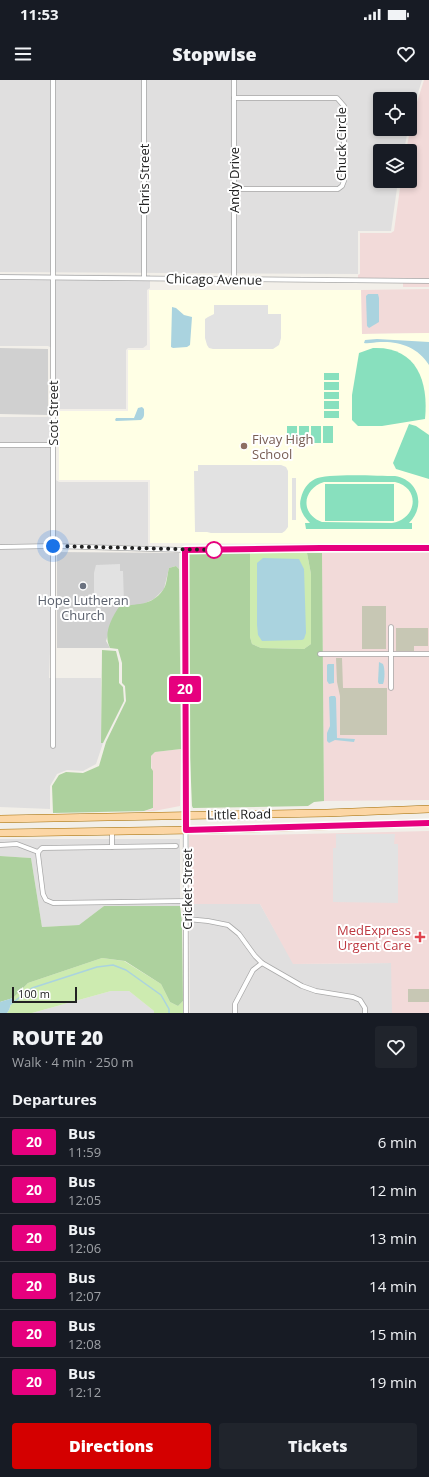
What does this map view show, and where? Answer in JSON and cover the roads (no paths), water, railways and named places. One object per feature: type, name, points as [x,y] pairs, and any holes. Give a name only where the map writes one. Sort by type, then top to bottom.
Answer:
[{"type":"main road","name":"Little Road","points":[[0,819],[328,813],[429,809]]},
{"type":"main road","name":"Little Road","points":[[0,832],[186,830],[429,823]]},
{"type":"street","name":"Scot Street","points":[[53,746],[54,80]]},
{"type":"street","name":"Chris Street","points":[[144,80],[144,278]]},
{"type":"street","name":"Andy Drive","points":[[234,80],[234,279]]},
{"type":"street","name":"Chuck Circle","points":[[234,98],[337,98],[344,106],[344,182],[342,186],[338,189],[234,189]]},
{"type":"street","name":"Chicago Avenue","points":[[0,277],[429,281]]},
{"type":"street","points":[[0,445],[53,445]]},
{"type":"street","points":[[0,546],[185,550],[429,548]]},
{"type":"street","name":"Cricket Street","points":[[185,550],[187,902],[186,1013]]},
{"type":"street","points":[[391,627],[391,688]]},
{"type":"street","points":[[320,654],[429,654]]},
{"type":"street","points":[[112,831],[112,846]]},
{"type":"street","points":[[0,846],[17,844],[38,852]]},
{"type":"street","points":[[38,852],[42,848],[46,847],[176,846]]},
{"type":"street","points":[[38,852],[43,894],[48,902],[187,902]]},
{"type":"street","points":[[187,919],[208,921],[228,926],[239,934],[262,963],[302,986],[316,991],[353,997],[360,1000],[365,1008],[365,1013]]},
{"type":"street","points":[[235,1013],[235,1004],[253,970],[262,963]]},
{"type":"water","points":[[368,294],[378,294],[379,298],[379,322],[369,328],[367,326],[366,296]]},
{"type":"water","points":[[172,307],[176,308],[184,315],[192,317],[190,345],[187,347],[171,347]]},
{"type":"water","points":[[377,339],[429,342],[429,365],[425,359],[408,346],[387,342],[364,343],[365,340]]},
{"type":"water","points":[[142,407],[144,409],[144,414],[141,420],[115,420],[116,418],[134,418],[138,408]]},
{"type":"water","points":[[263,558],[299,559],[304,569],[306,633],[304,639],[302,640],[262,641],[258,635],[257,563]]},
{"type":"water","points":[[379,662],[383,664],[384,669],[383,684],[379,684],[378,682]]},
{"type":"water","points":[[328,664],[334,664],[334,683],[329,684],[327,681]]},
{"type":"water","points":[[335,696],[336,698],[337,738],[355,739],[354,742],[335,740],[329,743],[327,741],[327,733],[330,726],[329,697]]},
{"type":"water","points":[[13,998],[7,1013],[0,1013],[0,1002]]},
{"type":"waterway","points":[[11,1004],[32,988],[97,967],[113,965],[126,970],[161,995],[169,1009],[169,1013]]},
{"type":"place","name":"Fivay High School","points":[[244,446]]},
{"type":"place","name":"Hope Lutheran Church","points":[[83,586]]},
{"type":"place","name":"MedExpress Urgent Care","points":[[420,937]]}]
